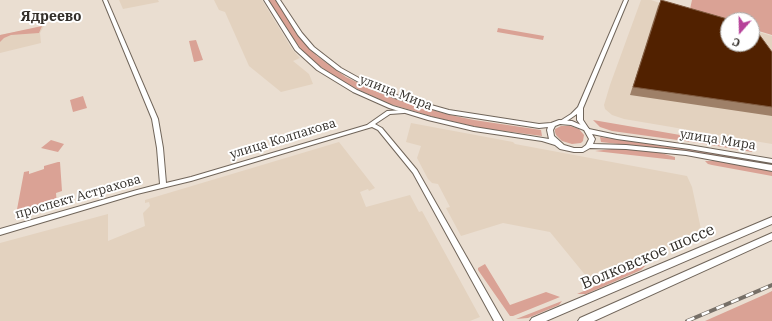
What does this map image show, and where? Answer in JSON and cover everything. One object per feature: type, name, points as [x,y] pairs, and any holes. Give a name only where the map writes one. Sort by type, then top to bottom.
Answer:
[{"type":"main road","name":"улица Мира","points":[[266,0],[291,43],[310,62],[338,82],[380,102],[404,111],[457,125],[542,139],[557,143]]},
{"type":"main road","name":"улица Мира","points":[[278,0],[300,34],[312,48],[339,69],[366,84],[416,103],[449,112],[539,126],[552,125]]},
{"type":"main road","points":[[562,122],[576,124],[587,130],[592,139],[589,146],[583,150],[574,150],[562,147],[557,143],[550,135],[550,130],[552,125],[562,122]]},
{"type":"main road","name":"улица Мира","points":[[587,130],[612,136],[689,146],[772,161]]},
{"type":"main road","name":"улица Мира","points":[[589,146],[626,147],[686,153],[772,168]]},
{"type":"main road","name":"Волковское шоссе","points":[[535,321],[772,220]]},
{"type":"main road","points":[[583,321],[772,236]]},
{"type":"street","points":[[105,0],[155,119],[160,148],[163,186]]},
{"type":"street","points":[[562,122],[574,115],[580,108],[626,0]]},
{"type":"street","points":[[380,102],[385,108],[384,114]]},
{"type":"street","points":[[580,108],[580,120],[587,130]]},
{"type":"street","points":[[380,129],[379,120],[384,114],[392,111],[404,111]]},
{"type":"street","name":"улица Колпакова","points":[[163,186],[259,159],[369,125],[379,120]]},
{"type":"street","points":[[369,125],[380,129],[415,172],[499,321]]},
{"type":"street","name":"проспект Астрахова","points":[[0,232],[163,186]]},
{"type":"shaded area","points":[[119,0],[158,0],[159,2],[123,9]]},
{"type":"shaded area","points":[[214,0],[262,0],[292,49],[300,58],[293,61],[309,74],[313,84],[281,92],[249,66],[225,12],[219,10]]},
{"type":"shaded area","points":[[268,0],[276,0],[297,34],[317,56],[346,77],[373,90],[402,101],[450,115],[541,130],[542,136],[481,128],[434,117],[390,104],[355,88],[329,73],[307,56],[290,35]]},
{"type":"shaded area","points":[[641,0],[651,0],[663,4],[720,39],[720,52],[760,52],[760,32],[772,36],[772,144],[624,119],[612,115],[605,109],[604,105]]},
{"type":"shaded area","points":[[692,0],[772,0],[772,35],[760,31],[760,12],[720,12],[720,18],[690,9]]},
{"type":"shaded area","points":[[42,26],[39,33],[11,35],[4,38],[0,42],[0,35]]},
{"type":"shaded area","points":[[44,26],[40,33],[41,43],[0,53],[0,35]]},
{"type":"shaded area","points":[[498,28],[544,36],[543,40],[497,32]]},
{"type":"shaded area","points":[[196,40],[203,60],[194,62],[189,41]]},
{"type":"shaded area","points":[[83,96],[87,108],[73,112],[70,100]]},
{"type":"shaded area","points":[[593,120],[750,147],[752,152],[612,131],[600,127]]},
{"type":"shaded area","points":[[411,123],[687,176],[692,187],[702,234],[657,251],[591,282],[550,232],[503,223],[461,236],[446,208],[450,207],[438,184],[432,183],[428,179],[417,158],[421,146],[406,142]]},
{"type":"shaded area","points":[[561,126],[570,126],[579,129],[584,135],[583,141],[581,143],[572,144],[562,141],[555,132],[555,129]]},
{"type":"shaded area","points":[[600,137],[712,153],[772,164],[772,166],[695,153],[601,142]]},
{"type":"shaded area","points":[[51,140],[64,144],[58,152],[41,148]]},
{"type":"shaded area","points":[[339,142],[375,188],[369,191],[368,189],[360,192],[366,207],[410,195],[419,212],[422,211],[480,317],[470,321],[0,321],[0,243],[108,214],[108,241],[145,226],[143,213],[150,206],[149,202],[145,203],[145,200]]},
{"type":"shaded area","points":[[620,148],[661,153],[675,157],[675,160],[595,151]]},
{"type":"shaded area","points":[[705,161],[719,161],[772,171],[772,176],[712,165]]},
{"type":"shaded area","points":[[60,162],[62,191],[56,193],[57,205],[73,200],[74,203],[15,220],[24,172],[29,171],[29,174],[44,169],[44,166]]},
{"type":"shaded area","points":[[485,264],[510,305],[546,292],[560,297],[510,316],[478,270],[478,268]]},
{"type":"shaded area","points":[[647,264],[641,270],[586,294],[577,294]]},
{"type":"shaded area","points":[[772,291],[772,321],[705,321],[766,294]]},
{"type":"shaded area","points":[[562,301],[559,305],[528,318],[516,319]]},
{"type":"building","points":[[661,0],[720,17],[720,52],[760,52],[760,36],[772,52],[772,107],[633,87]]},
{"type":"railway","points":[[687,321],[772,285]]},
{"type":"district","name":"Ядреево","points":[[51,17]]}]
